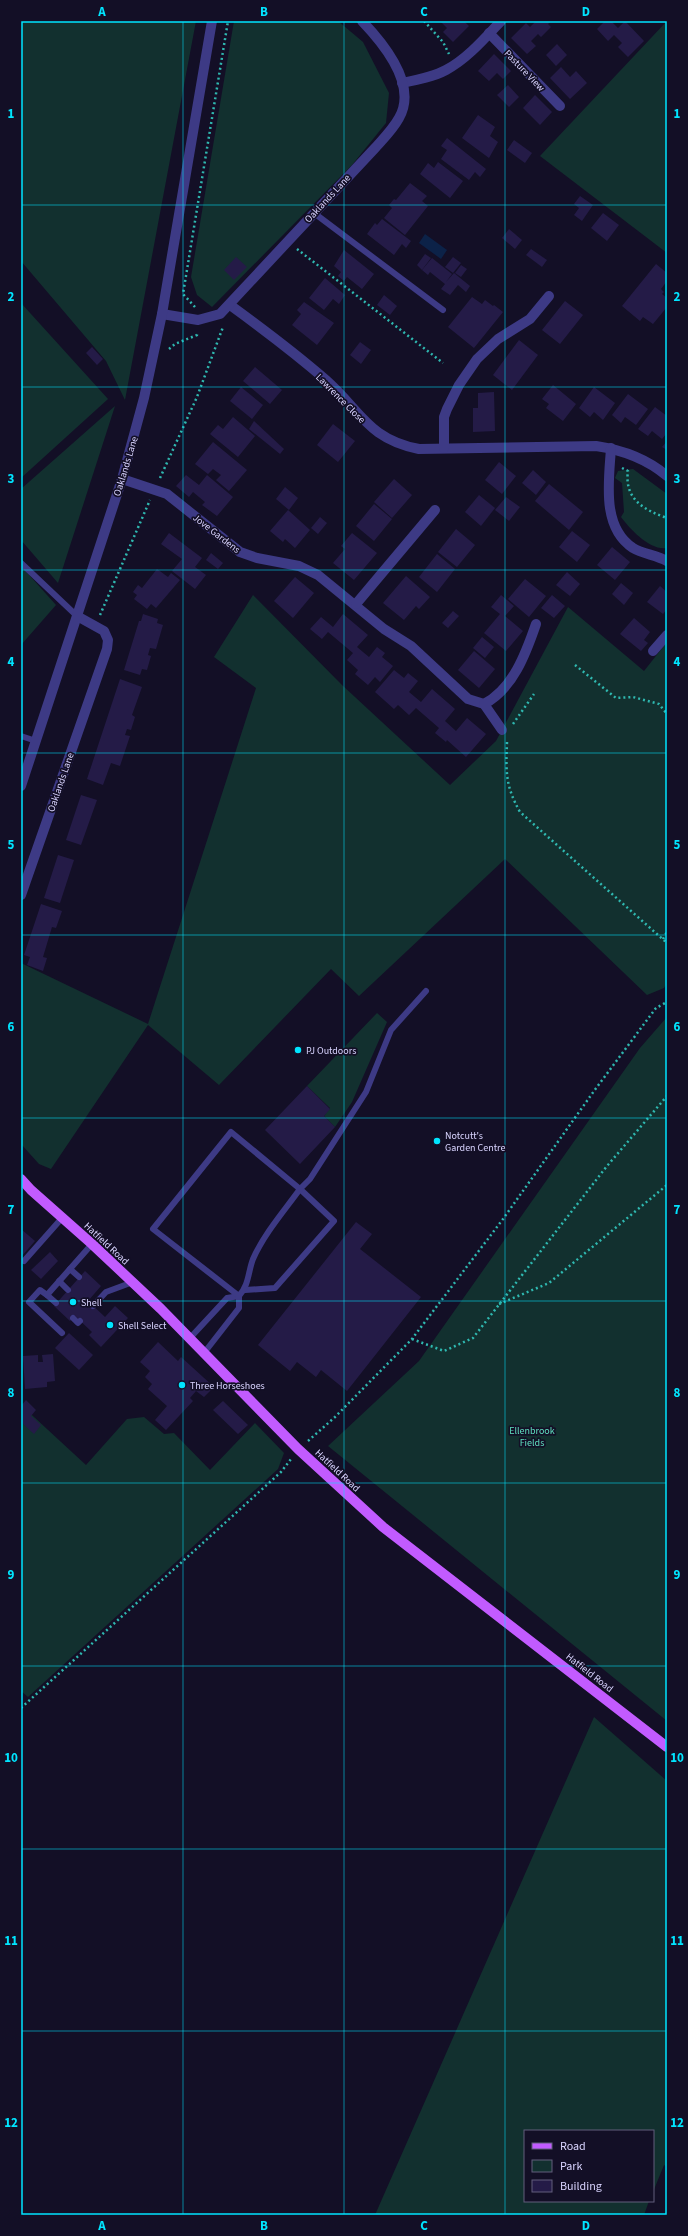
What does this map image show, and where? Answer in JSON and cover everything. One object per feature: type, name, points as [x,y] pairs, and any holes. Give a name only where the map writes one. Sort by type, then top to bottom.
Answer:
[{"type":"main road","name":"Hatfield Road","points":[[21,1179],[92,1244],[190,1338],[298,1449],[383,1527],[667,1748]]},
{"type":"street","name":"Oaklands Lane","points":[[21,786],[122,479],[144,398],[162,314],[212,21]]},
{"type":"street","name":"Oaklands Lane","points":[[162,314],[198,320],[220,314],[376,147],[399,117],[404,100],[402,83],[397,68],[373,33],[362,21]]},
{"type":"street","points":[[402,83],[432,76],[454,65],[501,21]]},
{"type":"street","name":"Pasture View","points":[[489,33],[560,106]]},
{"type":"street","points":[[444,448],[444,417],[459,385],[473,365],[498,339],[530,319],[549,296]]},
{"type":"street","name":"Lawrence Close","points":[[230,305],[326,380],[355,412],[381,436],[402,445],[419,449],[583,445],[612,448],[644,459],[667,476]]},
{"type":"street","points":[[612,448],[609,500],[615,528],[624,540],[633,548],[667,561]]},
{"type":"street","name":"Jove Gardens","points":[[122,479],[154,489],[175,499],[240,552],[257,558],[308,570],[327,581],[384,629],[411,646],[468,699],[484,704]]},
{"type":"street","points":[[356,604],[435,510]]},
{"type":"street","name":"Oaklands Lane","points":[[21,895],[107,649],[107,636],[104,631],[96,625],[77,616]]},
{"type":"street","points":[[503,733],[484,704],[496,696],[508,683],[525,654],[536,624]]},
{"type":"street","points":[[653,651],[667,635]]},
{"type":"lane","points":[[314,213],[443,310]]},
{"type":"lane","points":[[21,563],[77,616]]},
{"type":"lane","points":[[21,736],[36,741]]},
{"type":"lane","points":[[190,1338],[227,1298],[239,1296],[245,1290],[253,1259],[275,1222],[300,1189],[310,1179],[366,1092],[391,1030],[426,991]]},
{"type":"lane","points":[[239,1296],[153,1229],[231,1132],[300,1189],[334,1221],[275,1288],[245,1290]]},
{"type":"lane","points":[[24,1261],[62,1218]]},
{"type":"lane","points":[[47,1295],[92,1244]]},
{"type":"lane","points":[[70,1269],[79,1277]]},
{"type":"lane","points":[[59,1281],[68,1290]]},
{"type":"lane","points":[[93,1306],[106,1292],[132,1282]]},
{"type":"lane","points":[[56,1303],[40,1290],[29,1302],[62,1333]]},
{"type":"lane","points":[[96,1292],[101,1297]]},
{"type":"lane","points":[[204,1353],[239,1308],[239,1296]]},
{"type":"lane","points":[[73,1318],[78,1323],[80,1320]]},
{"type":"path","points":[[168,355],[172,345],[197,336],[198,310],[183,294],[228,21]]},
{"type":"path","points":[[424,21],[444,42],[454,65]]},
{"type":"path","points":[[287,241],[443,363]]},
{"type":"path","points":[[96,625],[154,489],[197,397],[222,328],[226,322],[236,321],[242,314]]},
{"type":"path","points":[[621,468],[628,471],[629,489],[635,501],[644,508],[667,518]]},
{"type":"path","points":[[575,665],[616,698],[633,697],[659,704],[667,714]]},
{"type":"path","points":[[534,694],[503,733],[506,741],[506,769],[510,793],[520,812],[667,943]]},
{"type":"path","points":[[663,939],[667,932]]},
{"type":"path","points":[[21,1708],[281,1472],[298,1449],[335,1417],[412,1339],[503,1219],[656,1008],[667,1002]]},
{"type":"path","points":[[412,1339],[444,1351],[473,1338],[607,1166],[667,1096]]},
{"type":"path","points":[[499,1304],[549,1283],[667,1184]]},
{"type":"green space","points":[[21,21],[196,21],[125,400],[106,361],[21,261]]},
{"type":"green space","points":[[234,21],[338,21],[363,42],[389,93],[386,123],[352,165],[212,307],[197,295],[191,277]]},
{"type":"green space","points":[[667,21],[667,253],[540,156]]},
{"type":"green space","points":[[21,303],[108,399],[21,478]]},
{"type":"green space","points":[[115,406],[58,583],[21,540],[21,489]]},
{"type":"green space","points":[[633,469],[667,494],[667,548],[661,548],[647,543],[635,533],[621,517],[624,512],[622,483],[615,478],[618,471]]},
{"type":"green space","points":[[21,566],[56,605],[21,645]]},
{"type":"green space","points":[[253,595],[342,685],[450,785],[496,741],[568,607],[644,671],[667,642],[667,983],[664,988],[647,995],[505,859],[359,996],[331,969],[219,1085],[148,1025],[51,1169],[39,1164],[21,1144],[21,963],[148,1024],[256,688],[214,657]]},
{"type":"green space","points":[[377,1013],[387,1022],[352,1102],[335,1127],[324,1116],[330,1108],[307,1086]]},
{"type":"green space","name":"Ellenbrook Fields","points":[[667,1017],[667,1721],[328,1446],[419,1361],[640,1048]]},
{"type":"green space","points":[[21,1405],[86,1465],[127,1419],[144,1417],[164,1434],[174,1433],[210,1470],[255,1423],[284,1453],[278,1469],[28,1697],[21,1691]]},
{"type":"green space","points":[[594,1717],[667,1781],[667,2167],[664,2165],[654,2190],[654,2130],[524,2130],[524,2202],[649,2202],[644,2215],[375,2215]]},
{"type":"water","points":[[425,234],[447,250],[441,259],[419,243]]},
{"type":"building","points":[[440,21],[464,21],[469,26],[453,42],[443,32],[447,28]]},
{"type":"building","points":[[536,21],[551,21],[548,24],[551,27],[541,37],[538,34],[531,41],[536,46],[527,54],[511,38],[526,23],[530,27]]},
{"type":"building","points":[[605,21],[611,21],[618,28],[625,21],[644,41],[628,57],[618,47],[622,43],[614,35],[608,41],[597,29]]},
{"type":"building","points":[[557,44],[567,55],[556,66],[546,55]]},
{"type":"building","points":[[494,54],[511,71],[503,79],[497,73],[489,81],[478,71]]},
{"type":"building","points":[[561,67],[570,77],[576,71],[587,83],[570,99],[550,78]]},
{"type":"building","points":[[508,85],[519,97],[509,107],[497,95]]},
{"type":"building","points":[[535,95],[552,112],[540,125],[523,108]]},
{"type":"building","points":[[478,115],[495,127],[490,136],[498,142],[489,158],[462,138]]},
{"type":"building","points":[[447,138],[486,169],[480,177],[475,172],[469,180],[441,159],[447,150],[441,146]]},
{"type":"building","points":[[514,140],[532,153],[525,163],[507,150]]},
{"type":"building","points":[[438,162],[463,181],[450,198],[420,174],[428,163],[434,168]]},
{"type":"building","points":[[410,183],[427,196],[422,201],[428,206],[405,235],[384,218],[392,208],[389,205],[394,199],[396,200]]},
{"type":"building","points":[[580,196],[593,205],[582,221],[574,215],[579,208],[574,204]]},
{"type":"building","points":[[603,213],[619,225],[607,241],[591,228]]},
{"type":"building","points":[[382,219],[411,241],[406,248],[402,244],[394,255],[367,234],[375,223],[377,225]]},
{"type":"building","points":[[509,229],[522,240],[515,249],[502,238]]},
{"type":"building","points":[[531,249],[547,260],[542,267],[526,255]]},
{"type":"building","points":[[344,250],[374,274],[362,289],[347,277],[344,281],[338,276],[341,272],[334,266]]},
{"type":"building","points":[[425,254],[431,258],[422,270],[417,265]]},
{"type":"building","points":[[236,257],[247,267],[234,280],[224,270]]},
{"type":"building","points":[[453,257],[461,263],[453,273],[445,267]]},
{"type":"building","points":[[432,258],[452,274],[446,282],[454,273],[470,286],[466,292],[458,285],[450,295],[441,289],[445,284],[430,272],[428,275],[422,270]]},
{"type":"building","points":[[656,264],[667,273],[667,281],[661,289],[664,292],[662,294],[667,298],[667,307],[653,324],[643,317],[640,321],[622,306]]},
{"type":"building","points":[[461,265],[467,269],[461,277],[455,273]]},
{"type":"building","points":[[325,278],[345,295],[339,304],[333,299],[324,310],[309,298]]},
{"type":"building","points":[[384,295],[397,306],[390,315],[377,305]]},
{"type":"building","points":[[472,297],[482,304],[485,300],[503,312],[474,348],[448,327]]},
{"type":"building","points":[[565,301],[583,315],[560,344],[542,330]]},
{"type":"building","points":[[304,302],[334,323],[317,345],[292,325],[301,314],[297,310]]},
{"type":"building","points":[[519,340],[538,355],[512,390],[493,375]]},
{"type":"building","points":[[360,342],[371,350],[361,364],[350,355]]},
{"type":"building","points":[[92,347],[103,359],[97,365],[86,353]]},
{"type":"building","points":[[255,367],[282,390],[270,404],[243,381]]},
{"type":"building","points":[[553,385],[576,404],[563,421],[546,408],[549,404],[542,399]]},
{"type":"building","points":[[241,387],[263,405],[252,419],[230,401]]},
{"type":"building","points":[[594,387],[615,403],[603,420],[594,412],[590,417],[579,408]]},
{"type":"building","points":[[494,392],[495,431],[473,432],[473,408],[478,408],[478,393]]},
{"type":"building","points":[[628,394],[648,409],[636,425],[625,417],[621,423],[612,415]]},
{"type":"building","points":[[655,407],[667,416],[667,433],[662,439],[652,431],[648,436],[638,429]]},
{"type":"building","points":[[233,417],[255,436],[238,457],[210,434],[218,425],[223,429]]},
{"type":"building","points":[[254,421],[284,449],[280,454],[249,429]]},
{"type":"building","points":[[333,424],[355,441],[338,462],[317,445]]},
{"type":"building","points":[[667,441],[667,450],[662,447]]},
{"type":"building","points":[[213,442],[247,470],[229,491],[216,480],[221,475],[213,469],[208,474],[195,464]]},
{"type":"building","points":[[499,462],[516,476],[502,494],[485,480]]},
{"type":"building","points":[[533,470],[546,482],[536,495],[522,483]]},
{"type":"building","points":[[186,475],[199,485],[207,475],[233,497],[217,516],[202,505],[205,502],[193,492],[189,497],[176,486]]},
{"type":"building","points":[[394,479],[412,495],[392,518],[374,502]]},
{"type":"building","points":[[549,484],[583,512],[569,530],[535,501]]},
{"type":"building","points":[[285,487],[298,498],[289,510],[276,499]]},
{"type":"building","points":[[479,495],[495,508],[481,526],[465,512]]},
{"type":"building","points":[[506,497],[520,507],[509,521],[495,510]]},
{"type":"building","points":[[374,504],[392,519],[374,541],[356,526]]},
{"type":"building","points":[[288,510],[310,530],[295,548],[285,539],[283,542],[270,531]]},
{"type":"building","points":[[320,517],[327,523],[318,534],[311,528]]},
{"type":"building","points":[[456,529],[475,545],[457,567],[438,552]]},
{"type":"building","points":[[572,531],[590,545],[577,562],[559,547]]},
{"type":"building","points":[[169,533],[202,558],[195,567],[206,575],[195,589],[172,571],[182,559],[161,544]]},
{"type":"building","points":[[352,533],[377,553],[354,580],[333,563],[345,549],[341,546]]},
{"type":"building","points":[[612,547],[630,562],[615,580],[597,565]]},
{"type":"building","points":[[211,553],[223,563],[218,569],[206,560]]},
{"type":"building","points":[[437,554],[455,569],[437,592],[419,577]]},
{"type":"building","points":[[157,569],[168,577],[171,573],[180,580],[156,608],[151,604],[147,609],[134,599],[137,595],[133,592],[138,585],[142,588]]},
{"type":"building","points":[[567,572],[580,584],[570,596],[556,585]]},
{"type":"building","points":[[406,576],[430,597],[419,609],[416,606],[404,620],[383,603]]},
{"type":"building","points":[[295,577],[314,593],[293,618],[274,601]]},
{"type":"building","points":[[525,579],[546,596],[529,617],[508,599]]},
{"type":"building","points":[[621,583],[633,593],[624,605],[612,594]]},
{"type":"building","points":[[660,586],[667,592],[667,609],[663,614],[647,602]]},
{"type":"building","points":[[501,595],[514,606],[505,616],[523,631],[506,651],[484,633],[500,614],[491,607]]},
{"type":"building","points":[[552,595],[565,606],[554,618],[541,608]]},
{"type":"building","points":[[453,611],[459,616],[448,628],[442,623]]},
{"type":"building","points":[[143,614],[158,619],[157,623],[163,625],[156,649],[150,648],[148,655],[151,656],[147,670],[142,669],[140,675],[124,670],[139,621],[141,621]]},
{"type":"building","points":[[343,614],[368,635],[357,647],[369,657],[377,647],[385,653],[382,657],[393,666],[380,682],[375,677],[368,685],[355,674],[358,670],[347,660],[353,653],[328,632],[322,639],[310,629],[321,617],[333,627]]},
{"type":"building","points":[[634,618],[650,632],[644,640],[648,643],[641,651],[620,634]]},
{"type":"building","points":[[482,637],[494,647],[485,658],[473,648]]},
{"type":"building","points":[[474,651],[495,669],[479,688],[458,670]]},
{"type":"building","points":[[394,670],[404,678],[408,673],[418,681],[409,692],[421,702],[432,689],[455,709],[445,721],[456,731],[467,718],[486,734],[466,757],[447,740],[446,742],[435,733],[439,728],[416,708],[409,715],[398,705],[394,709],[375,692]]},
{"type":"building","points":[[120,679],[142,687],[132,715],[135,717],[131,730],[127,729],[125,735],[130,736],[120,766],[111,763],[103,785],[87,779]]},
{"type":"building","points":[[81,795],[97,800],[81,845],[66,840]]},
{"type":"building","points":[[58,855],[74,860],[60,903],[44,898]]},
{"type":"building","points":[[41,904],[62,911],[56,928],[52,927],[43,957],[47,958],[43,971],[27,965],[30,957],[24,955]]},
{"type":"building","points":[[307,1086],[330,1109],[324,1116],[335,1127],[300,1164],[265,1130]]},
{"type":"building","points":[[356,1222],[372,1234],[360,1249],[421,1297],[347,1391],[321,1370],[316,1377],[297,1362],[290,1371],[258,1345]]},
{"type":"building","points":[[21,1229],[35,1241],[21,1257]]},
{"type":"building","points":[[50,1252],[58,1261],[41,1279],[31,1270]]},
{"type":"building","name":"Shell","points":[[85,1271],[101,1286],[88,1301],[105,1317],[115,1306],[128,1318],[101,1347],[89,1335],[92,1332],[75,1316],[70,1321],[54,1306]]},
{"type":"building","points":[[69,1333],[93,1355],[79,1370],[55,1348]]},
{"type":"building","name":"Three Horseshoes","points":[[158,1342],[178,1361],[181,1357],[214,1387],[204,1397],[196,1391],[190,1398],[193,1401],[166,1430],[155,1420],[167,1406],[148,1389],[152,1384],[145,1377],[150,1371],[140,1362]]},
{"type":"building","points":[[53,1354],[55,1381],[47,1382],[47,1387],[25,1389],[23,1356],[38,1355],[38,1362],[43,1362],[42,1355]]},
{"type":"building","points":[[26,1400],[36,1410],[31,1416],[41,1425],[34,1434],[21,1422],[21,1406]]},
{"type":"building","points":[[223,1401],[248,1425],[238,1434],[213,1410]]},
{"type":"place","name":"PJ Outdoors","points":[[298,1050]]},
{"type":"place","name":"Notcutt's Garden Centre","points":[[437,1141]]},
{"type":"place","name":"Shell","points":[[73,1302]]},
{"type":"place","name":"Shell Select","points":[[110,1325]]},
{"type":"place","name":"Three Horseshoes","points":[[182,1385]]}]
